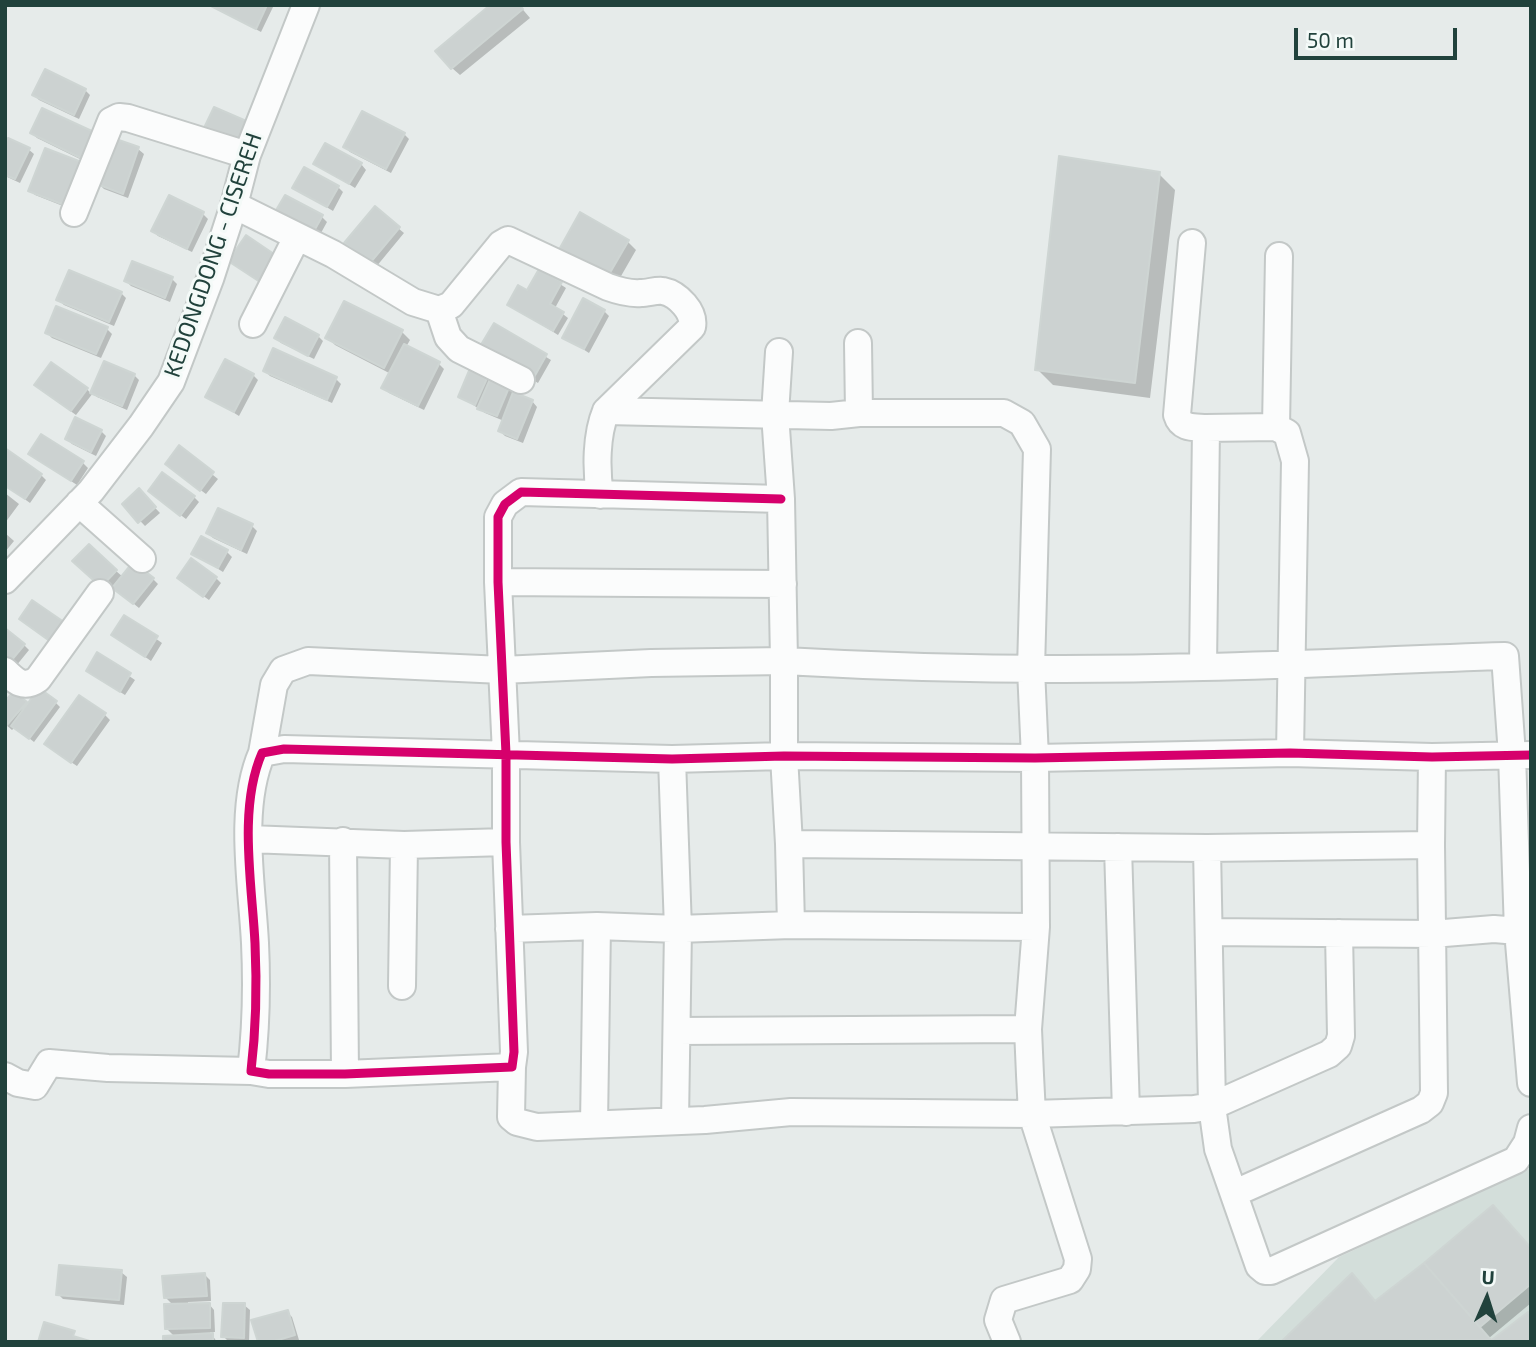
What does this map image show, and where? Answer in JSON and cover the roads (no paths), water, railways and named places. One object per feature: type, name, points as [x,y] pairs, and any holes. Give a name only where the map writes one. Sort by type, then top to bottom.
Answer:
[{"type":"street","name":"KEDONGDONG - CISEREH","points":[[5,580],[79,503],[141,426],[171,382],[210,279],[247,155],[306,5]]},
{"type":"street","points":[[74,213],[111,121],[119,117],[247,155]]},
{"type":"street","points":[[234,205],[333,254],[413,302],[439,310],[451,304],[501,244],[508,240],[615,290],[639,293],[662,291],[672,295],[690,311],[693,317],[692,327],[606,411],[602,422],[598,463],[600,495]]},
{"type":"street","points":[[253,324],[297,237]]},
{"type":"street","points":[[1192,243],[1177,415],[1186,426],[1276,427],[1286,433],[1295,461],[1290,753]]},
{"type":"street","points":[[1276,427],[1279,256]]},
{"type":"street","points":[[439,310],[449,337],[459,349],[521,380]]},
{"type":"street","points":[[858,343],[859,413]]},
{"type":"street","points":[[779,352],[775,414],[781,499],[784,756],[791,925]]},
{"type":"street","points":[[606,411],[831,416],[859,413],[1004,413],[1022,423],[1037,449],[1031,669],[1035,758],[1036,928],[1028,1029],[1032,1114],[1078,1259],[1077,1269],[1070,1280],[1004,1300],[998,1320],[1007,1342]]},
{"type":"street","points":[[1203,667],[1206,428]]},
{"type":"street","points":[[781,499],[521,492],[505,504],[498,517],[514,1052],[511,1117],[517,1122],[537,1127],[675,1121],[791,1112],[1032,1114],[1194,1110],[1212,1107],[1329,1054],[1338,1046],[1341,1036],[1339,933]]},
{"type":"street","points":[[79,503],[142,559]]},
{"type":"street","points":[[498,582],[783,584]]},
{"type":"street","points":[[5,671],[23,684],[31,684],[38,679],[100,593]]},
{"type":"street","points":[[251,1071],[256,947],[248,814],[255,768],[262,753],[274,685],[283,670],[308,661],[502,670],[651,663],[783,661],[1031,669],[1203,667],[1505,656],[1521,755],[1518,931],[1531,1083]]},
{"type":"street","points":[[262,753],[284,749],[672,759],[784,756],[1035,758],[1290,753],[1432,757],[1521,755]]},
{"type":"street","points":[[1235,1193],[1421,1110],[1430,1103],[1434,1093],[1436,1070],[1430,845],[1432,757]]},
{"type":"street","points":[[672,759],[677,929],[675,1121]]},
{"type":"street","points":[[249,839],[404,845],[506,842]]},
{"type":"street","points":[[343,841],[345,1074]]},
{"type":"street","points":[[402,986],[404,845]]},
{"type":"street","points":[[789,845],[1207,848],[1430,845]]},
{"type":"street","points":[[1118,847],[1126,1112]]},
{"type":"street","points":[[1207,848],[1212,1107],[1219,1149],[1259,1266],[1265,1271],[1271,1271],[1516,1160],[1527,1143],[1531,1128]]},
{"type":"street","points":[[509,929],[597,926],[677,929],[791,925],[1036,928]]},
{"type":"street","points":[[594,1124],[597,926]]},
{"type":"street","points":[[1209,932],[1432,934],[1494,929],[1518,931]]},
{"type":"street","points":[[677,1031],[1028,1029]]},
{"type":"street","points":[[5,1076],[18,1083],[35,1086],[49,1063],[269,1074],[345,1074],[512,1067]]}]
